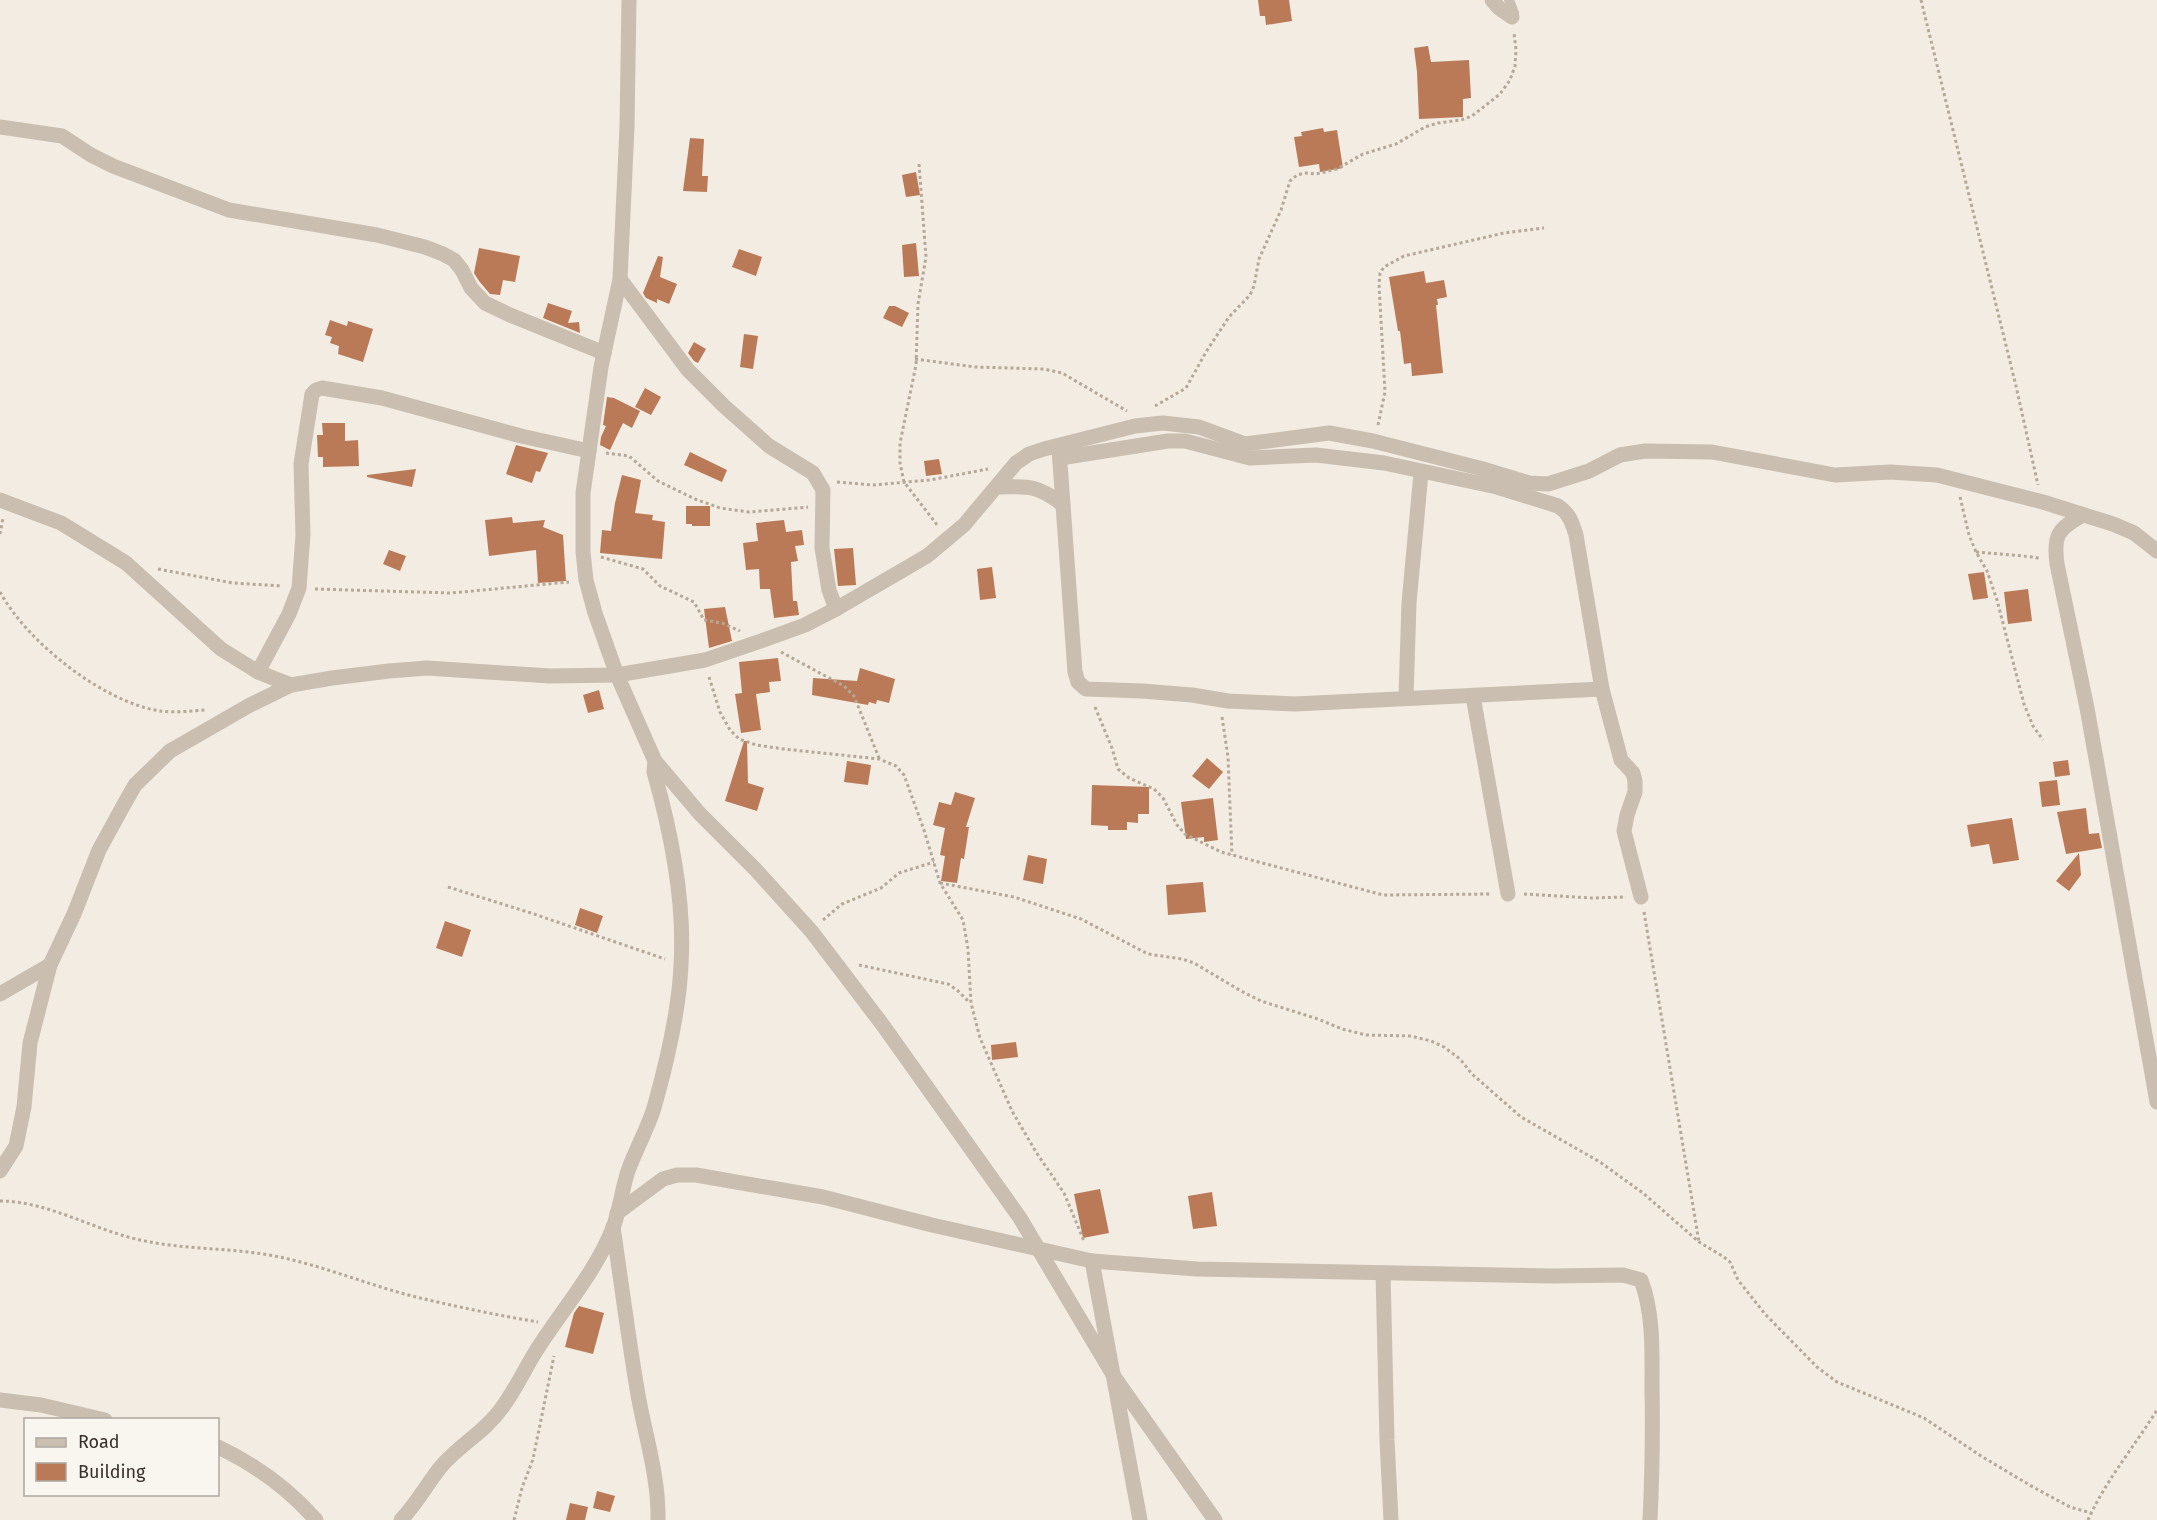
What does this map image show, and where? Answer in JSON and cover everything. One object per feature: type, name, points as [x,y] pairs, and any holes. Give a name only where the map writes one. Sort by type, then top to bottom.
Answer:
[{"type":"street","points":[[629,0],[627,127],[620,279],[604,353],[583,493],[583,552],[586,580],[617,675],[655,761],[700,814],[756,870],[812,932],[882,1024],[1020,1218],[1115,1378],[1215,1520]]},
{"type":"street","points":[[1492,0],[1499,8],[1513,15]]},
{"type":"street","points":[[0,127],[62,136],[113,166],[229,210],[376,235],[443,254],[453,260],[462,270],[471,288],[485,303],[604,353]]},
{"type":"street","points":[[620,279],[688,370],[769,446],[813,473],[822,490],[822,548],[829,590],[836,609]]},
{"type":"street","points":[[258,672],[280,634],[299,588],[303,535],[300,464],[312,394],[316,390],[322,388],[382,398],[589,452]]},
{"type":"street","points":[[1059,452],[1137,421],[1199,427],[1245,444],[1329,433],[1373,441],[1529,483],[1548,484],[1588,471],[1620,455],[1645,451],[1712,452],[1835,475],[1916,472],[1957,480],[2043,502],[2113,524],[2134,533],[2157,551]]},
{"type":"street","points":[[0,1171],[16,1146],[24,1107],[30,1044],[50,965],[74,914],[99,850],[135,785],[170,751],[250,705],[291,686],[389,670],[427,668],[550,676],[617,675],[705,660],[759,642],[805,625],[836,609],[927,555],[964,525],[1016,463],[1029,454],[1185,441],[1250,458],[1316,455],[1384,463],[1421,473],[1497,487],[1558,506],[1572,521],[1576,535],[1602,689],[1621,760],[1633,773],[1635,781],[1635,792],[1624,831],[1641,897]]},
{"type":"street","points":[[1059,452],[1075,672],[1078,682],[1086,689],[1142,691],[1219,700],[1295,704],[1602,689]]},
{"type":"street","points":[[1406,697],[1409,603],[1421,473]]},
{"type":"street","points":[[997,487],[1033,487],[1048,492],[1063,505]]},
{"type":"street","points":[[0,500],[61,523],[126,563],[221,650],[258,672],[291,686]]},
{"type":"street","points":[[2083,514],[2065,525],[2058,536],[2055,548],[2057,564],[2087,708],[2157,1102]]},
{"type":"street","points":[[1473,696],[1508,894]]},
{"type":"street","points":[[401,1520],[414,1506],[440,1468],[458,1450],[484,1430],[501,1410],[599,1256],[615,1220],[628,1171],[654,1107],[672,1031],[681,964],[676,878],[671,845],[654,772],[655,761]]},
{"type":"street","points":[[0,994],[50,965]]},
{"type":"street","points":[[615,1220],[663,1179],[677,1175],[696,1175],[823,1197],[1092,1261],[1197,1269],[1623,1275],[1641,1280],[1648,1298],[1652,1352],[1653,1468],[1650,1520]]},
{"type":"street","points":[[615,1220],[637,1390],[659,1508],[658,1520]]},
{"type":"street","points":[[1092,1261],[1140,1520]]},
{"type":"street","points":[[1383,1273],[1391,1520]]},
{"type":"street","points":[[0,1401],[41,1405],[100,1418]]},
{"type":"street","points":[[219,1448],[244,1460],[282,1485],[316,1520]]},
{"type":"lane","points":[[1509,0],[1513,15]]},
{"type":"path","points":[[1921,0],[2043,502]]},
{"type":"path","points":[[915,359],[975,367],[1044,369],[1062,373],[1137,421],[1186,388],[1229,317],[1250,295],[1259,259],[1281,210],[1290,181],[1297,175],[1316,174],[1337,169],[1363,154],[1396,144],[1425,127],[1461,120],[1485,107],[1500,94],[1510,80],[1515,66],[1513,15]]},
{"type":"path","points":[[919,164],[926,257],[918,304],[915,359],[900,443],[900,463],[904,482],[948,538]]},
{"type":"path","points":[[1373,441],[1385,393],[1380,284],[1380,273],[1384,267],[1404,256],[1504,233],[1544,228]]},
{"type":"path","points":[[589,452],[628,456],[658,481],[720,508],[749,512],[795,507],[822,507]]},
{"type":"path","points":[[813,473],[843,484],[873,485],[930,480],[1016,463]]},
{"type":"path","points":[[1957,480],[1963,513],[1976,552],[1987,571],[1997,600],[2024,704],[2033,726],[2043,740]]},
{"type":"path","points":[[583,552],[643,569],[660,586],[694,602],[704,620],[734,627],[844,686],[854,696],[879,759]]},
{"type":"path","points":[[1976,552],[2034,557],[2057,564]]},
{"type":"path","points":[[158,569],[233,583],[299,588],[451,593],[586,580]]},
{"type":"path","points":[[0,592],[25,628],[56,656],[94,685],[128,702],[161,711],[216,709]]},
{"type":"path","points":[[705,660],[720,712],[730,730],[739,739],[756,745],[879,759],[896,766],[904,775],[940,883],[963,920],[968,949],[970,1003],[980,1038],[1011,1111],[1064,1193],[1092,1261]]},
{"type":"path","points":[[1086,689],[1100,716],[1118,770],[1129,778],[1154,789],[1163,798],[1185,834],[1221,852],[1383,895],[1508,894],[1592,898],[1641,897],[1699,1242]]},
{"type":"path","points":[[1219,700],[1227,757],[1232,855]]},
{"type":"path","points":[[812,932],[842,904],[880,888],[899,873],[934,862]]},
{"type":"path","points":[[940,883],[1014,897],[1081,919],[1148,954],[1194,963],[1262,1001],[1342,1029],[1366,1035],[1411,1036],[1444,1047],[1461,1059],[1472,1074],[1521,1118],[1600,1162],[1643,1193],[1699,1242],[1730,1262],[1738,1280],[1765,1314],[1817,1367],[1837,1382],[1924,1418],[2032,1487],[2070,1508],[2091,1513]]},
{"type":"path","points":[[448,887],[681,964]]},
{"type":"path","points":[[834,960],[948,984],[970,1003]]},
{"type":"path","points":[[0,1201],[12,1201],[46,1209],[145,1242],[263,1254],[351,1276],[411,1295],[554,1325]]},
{"type":"path","points":[[514,1520],[538,1437],[554,1355]]},
{"type":"path","points":[[2088,1520],[2113,1474],[2157,1410]]},
{"type":"building","points":[[1258,0],[1289,0],[1292,21],[1266,25],[1265,16],[1260,16]]},
{"type":"building","points":[[1428,46],[1431,62],[1469,60],[1471,98],[1463,99],[1463,117],[1419,119],[1414,48]]},
{"type":"building","points":[[1323,128],[1324,132],[1337,130],[1343,168],[1320,172],[1319,164],[1299,167],[1294,137],[1302,136],[1301,132]]},
{"type":"building","points":[[690,138],[704,139],[702,176],[708,176],[707,192],[683,191]]},
{"type":"building","points":[[916,172],[920,195],[906,197],[902,175]]},
{"type":"building","points":[[916,243],[919,276],[904,277],[902,245]]},
{"type":"building","points":[[479,248],[520,256],[515,282],[503,280],[500,295],[490,294],[474,273]]},
{"type":"building","points":[[739,249],[762,257],[756,276],[732,267]]},
{"type":"building","points":[[658,256],[663,257],[660,277],[677,284],[669,304],[657,299],[657,303],[646,298],[643,293]]},
{"type":"building","points":[[1424,271],[1426,283],[1444,280],[1447,297],[1437,299],[1438,305],[1436,305],[1443,373],[1412,376],[1411,363],[1404,364],[1389,277]]},
{"type":"building","points":[[548,303],[572,311],[568,323],[579,322],[580,333],[543,318]]},
{"type":"building","points":[[889,306],[895,306],[909,313],[902,327],[883,318]]},
{"type":"building","points":[[330,320],[347,326],[348,321],[373,329],[363,362],[338,354],[339,346],[330,343],[332,337],[325,335]]},
{"type":"building","points":[[744,334],[758,336],[753,369],[740,367]]},
{"type":"building","points":[[694,342],[706,349],[698,363],[688,353]]},
{"type":"building","points":[[645,388],[661,397],[651,415],[635,407]]},
{"type":"building","points":[[607,397],[614,398],[640,411],[632,428],[623,423],[610,450],[600,445],[606,426],[603,425]]},
{"type":"building","points":[[322,423],[345,423],[345,441],[358,440],[359,466],[323,467],[323,457],[318,457],[317,435],[323,435]]},
{"type":"building","points":[[516,445],[548,453],[540,472],[536,471],[532,483],[506,474]]},
{"type":"building","points":[[690,452],[727,470],[722,482],[684,465]]},
{"type":"building","points":[[939,459],[942,474],[926,476],[924,461]]},
{"type":"building","points":[[416,469],[412,487],[367,477],[367,475]]},
{"type":"building","points":[[622,475],[641,480],[635,513],[653,515],[652,520],[665,522],[662,559],[600,553],[602,530],[611,531]]},
{"type":"building","points":[[686,506],[710,506],[710,526],[686,524]]},
{"type":"building","points":[[512,517],[513,523],[545,520],[543,527],[563,535],[566,581],[538,583],[536,550],[489,556],[485,520]]},
{"type":"building","points":[[784,520],[786,532],[802,530],[804,545],[795,546],[798,561],[791,562],[793,601],[797,601],[799,615],[774,618],[770,589],[760,589],[759,569],[746,570],[743,543],[758,541],[756,523]]},
{"type":"building","points":[[853,548],[856,585],[838,586],[834,549]]},
{"type":"building","points":[[389,550],[406,556],[400,571],[383,564]]},
{"type":"building","points":[[992,567],[996,598],[980,600],[977,569]]},
{"type":"building","points":[[1984,572],[1988,598],[1973,600],[1968,574]]},
{"type":"building","points":[[2028,589],[2032,621],[2008,624],[2004,592]]},
{"type":"building","points":[[725,607],[732,641],[709,648],[704,609]]},
{"type":"building","points":[[778,658],[781,681],[769,682],[770,692],[756,694],[761,730],[741,733],[735,694],[742,693],[739,662]]},
{"type":"building","points":[[860,668],[895,679],[889,703],[877,700],[876,704],[869,702],[868,705],[812,695],[813,678],[857,681]]},
{"type":"building","points":[[599,690],[604,709],[588,713],[583,695]]},
{"type":"building","points":[[744,741],[747,741],[748,783],[764,788],[757,811],[725,801]]},
{"type":"building","points":[[1207,758],[1223,772],[1209,789],[1192,776]]},
{"type":"building","points":[[2068,760],[2070,775],[2055,777],[2053,762]]},
{"type":"building","points":[[847,761],[871,765],[868,785],[844,782]]},
{"type":"building","points":[[2057,780],[2060,805],[2042,807],[2039,782]]},
{"type":"building","points":[[1092,785],[1149,787],[1149,814],[1138,814],[1138,823],[1127,822],[1127,830],[1108,830],[1108,826],[1091,825]]},
{"type":"building","points":[[955,792],[975,798],[966,827],[969,827],[964,859],[961,858],[957,883],[941,881],[945,856],[940,855],[945,828],[933,825],[939,802],[951,805]]},
{"type":"building","points":[[1213,798],[1218,840],[1204,842],[1204,837],[1186,839],[1181,802]]},
{"type":"building","points":[[2086,808],[2089,834],[2099,833],[2102,848],[2066,854],[2057,812]]},
{"type":"building","points":[[2012,818],[2019,860],[1993,864],[1989,844],[1971,847],[1967,825]]},
{"type":"building","points":[[2079,853],[2081,875],[2069,891],[2056,881]]},
{"type":"building","points":[[1028,855],[1047,859],[1043,884],[1023,880]]},
{"type":"building","points":[[1203,882],[1206,912],[1168,915],[1166,885]]},
{"type":"building","points":[[580,908],[603,916],[597,933],[575,925]]},
{"type":"building","points":[[445,921],[471,930],[462,957],[436,948]]},
{"type":"building","points":[[1016,1042],[1018,1057],[992,1060],[991,1045]]},
{"type":"building","points":[[1100,1189],[1109,1233],[1083,1238],[1074,1194]]},
{"type":"building","points":[[1212,1192],[1217,1226],[1193,1229],[1188,1196]]},
{"type":"building","points":[[579,1306],[604,1313],[593,1354],[565,1347],[574,1313]]},
{"type":"building","points":[[597,1491],[615,1496],[610,1512],[593,1508]]},
{"type":"building","points":[[570,1503],[588,1507],[585,1520],[566,1520]]}]
